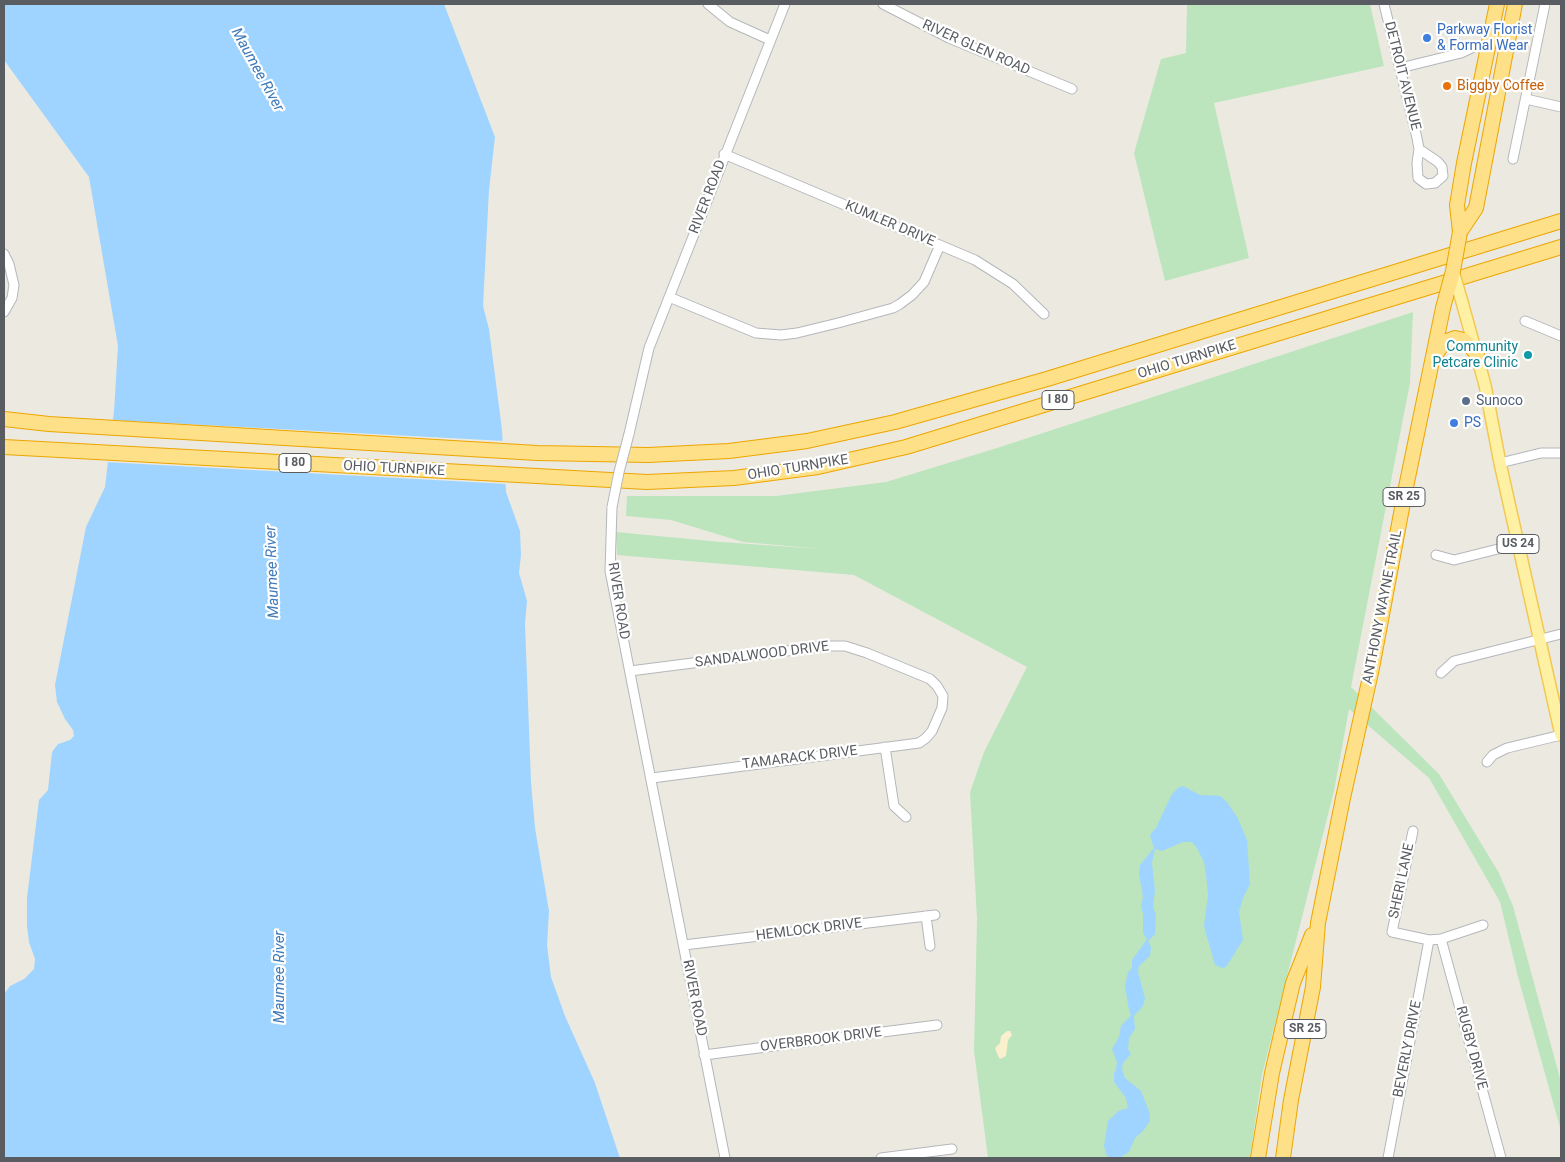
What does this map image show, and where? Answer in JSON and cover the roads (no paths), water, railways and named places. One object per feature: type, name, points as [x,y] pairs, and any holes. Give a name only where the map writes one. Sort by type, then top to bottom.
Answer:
[{"type":"highway","points":[[1476,46],[1483,35],[1491,4]]},
{"type":"highway","name":"ANTHONY WAYNE TRAIL","points":[[1283,1158],[1291,1100],[1313,987],[1318,923],[1372,668],[1404,492],[1460,232],[1457,205],[1497,4]]},
{"type":"highway","name":"ANTHONY WAYNE TRAIL","points":[[1460,232],[1476,208],[1516,4]]},
{"type":"highway","name":"OHIO TURNPIKE","points":[[4,419],[49,424],[537,453],[648,455],[729,452],[807,441],[895,422],[1066,373],[1561,221]]},
{"type":"highway","name":"OHIO TURNPIKE","points":[[4,447],[647,482],[734,478],[818,468],[906,447],[1561,247]]},
{"type":"highway","points":[[1432,360],[1444,342],[1454,338],[1464,340],[1477,354]]},
{"type":"highway","name":"ANTHONY WAYNE TRAIL","points":[[1258,1158],[1272,1073],[1293,982],[1318,923]]},
{"type":"main road","name":"US 24","points":[[1452,271],[1477,354],[1561,735]]},
{"type":"street","points":[[708,4],[730,22],[770,40]]},
{"type":"street","name":"RIVER ROAD","points":[[725,1158],[610,571],[610,543],[612,507],[619,472],[649,348],[724,154],[785,4]]},
{"type":"street","name":"RIVER GLEN ROAD","points":[[883,4],[949,38],[1072,89]]},
{"type":"street","name":"DETROIT AVENUE","points":[[1384,4],[1418,149]]},
{"type":"street","points":[[1513,159],[1545,4]]},
{"type":"street","points":[[1400,68],[1461,53],[1476,46]]},
{"type":"street","points":[[1461,53],[1475,55],[1485,64]]},
{"type":"street","points":[[1526,99],[1561,106]]},
{"type":"street","name":"KUMLER DRIVE","points":[[724,154],[975,260],[1013,284],[1044,314]]},
{"type":"street","points":[[670,297],[756,333],[770,335],[797,333],[838,324],[893,308],[900,304],[912,296],[924,282],[940,245]]},
{"type":"street","points":[[4,254],[9,264],[14,285],[12,298],[4,312]]},
{"type":"street","points":[[1525,321],[1561,336]]},
{"type":"street","points":[[1500,463],[1541,454],[1561,453]]},
{"type":"street","points":[[1436,555],[1454,560],[1518,544]]},
{"type":"street","points":[[1441,673],[1454,661],[1561,634]]},
{"type":"street","name":"SANDALWOOD DRIVE","points":[[630,671],[826,646],[845,646],[867,652],[930,679],[944,696],[942,708],[936,721]]},
{"type":"street","name":"TAMARACK DRIVE","points":[[652,778],[919,743],[926,738],[936,721]]},
{"type":"street","points":[[1487,762],[1493,755],[1507,748],[1561,735]]},
{"type":"street","points":[[885,747],[894,806],[906,818]]},
{"type":"street","name":"SHERI LANE","points":[[1412,830],[1392,932],[1429,940]]},
{"type":"street","name":"HEMLOCK DRIVE","points":[[684,945],[931,915],[930,946]]},
{"type":"street","points":[[1429,940],[1441,939],[1484,924]]},
{"type":"street","name":"RUGBY DRIVE","points":[[1441,939],[1501,1158]]},
{"type":"street","name":"BEVERLY DRIVE","points":[[1388,1158],[1429,940]]},
{"type":"street","name":"OVERBROOK DRIVE","points":[[704,1055],[937,1025]]},
{"type":"street","points":[[881,1158],[952,1149]]},
{"type":"water","name":"Maumee River","points":[[4,4],[444,4],[495,137],[489,190],[483,306],[489,329],[502,430],[506,492],[520,531],[521,555],[519,573],[527,601],[525,624],[531,782],[535,828],[549,911],[547,945],[551,977],[565,1016],[595,1083],[620,1158],[4,1158],[4,994],[10,986],[24,979],[34,969],[35,959],[29,942],[27,926],[27,898],[39,800],[48,790],[52,752],[58,744],[70,740],[74,736],[73,730],[57,702],[55,685],[86,527],[105,487],[114,411],[118,346],[89,177],[4,60]]},
{"type":"water","points":[[1183,786],[1200,795],[1220,796],[1227,802],[1237,817],[1247,840],[1250,884],[1239,912],[1243,940],[1226,967],[1222,968],[1215,965],[1204,926],[1208,895],[1204,862],[1197,848],[1192,842],[1183,842],[1162,851],[1155,849],[1152,863],[1155,890],[1153,907],[1156,915],[1155,934],[1148,941],[1151,947],[1150,956],[1139,966],[1138,972],[1145,998],[1143,1006],[1134,1016],[1135,1029],[1129,1038],[1128,1049],[1131,1054],[1123,1063],[1122,1069],[1125,1078],[1141,1091],[1150,1114],[1150,1121],[1135,1138],[1129,1152],[1119,1158],[1111,1158],[1107,1156],[1104,1146],[1108,1121],[1118,1111],[1128,1108],[1126,1098],[1114,1082],[1117,1062],[1112,1049],[1119,1037],[1121,1026],[1131,1015],[1125,986],[1128,972],[1132,968],[1132,960],[1147,939],[1143,933],[1141,906],[1143,897],[1139,874],[1140,865],[1154,848],[1150,836],[1156,828],[1172,794]]},
{"type":"place","name":"Parkway Florist & Formal Wear","points":[[1427,38]]},
{"type":"place","name":"Biggby Coffee","points":[[1447,86]]},
{"type":"place","name":"Community Petcare Clinic","points":[[1528,355]]},
{"type":"place","name":"Sunoco","points":[[1466,401]]},
{"type":"place","name":"PS","points":[[1454,423]]}]
